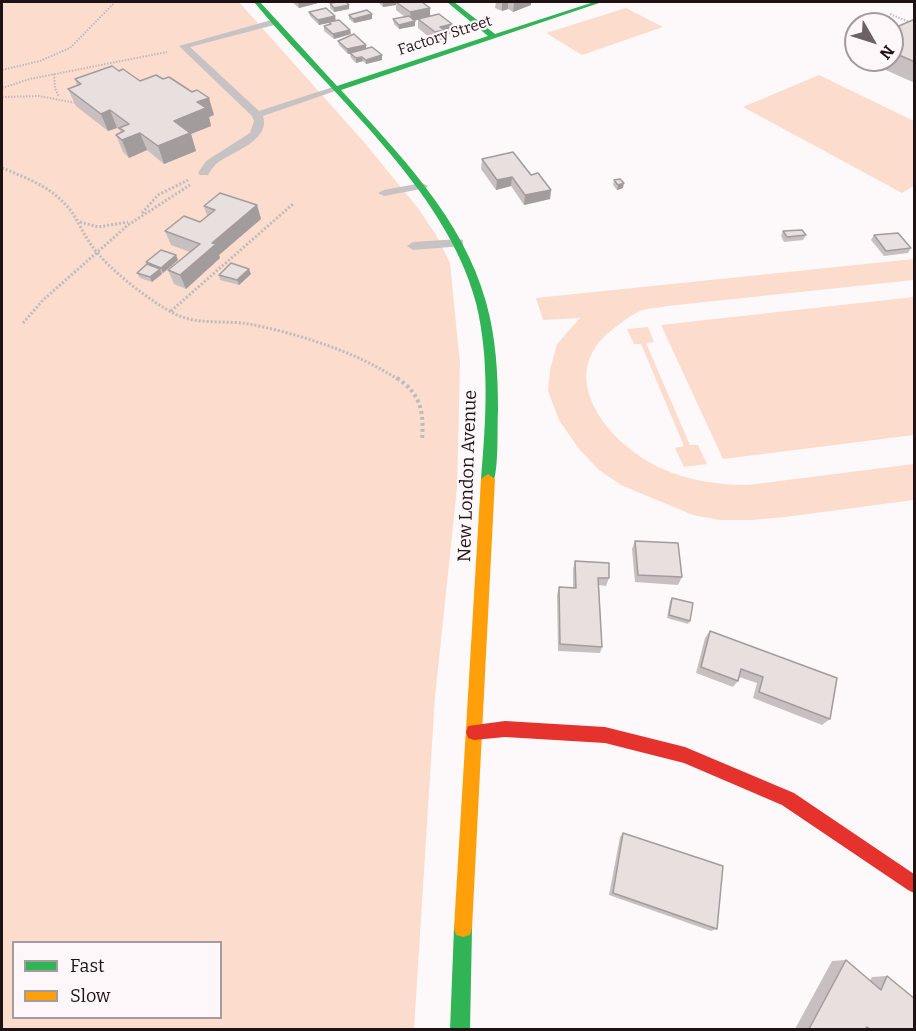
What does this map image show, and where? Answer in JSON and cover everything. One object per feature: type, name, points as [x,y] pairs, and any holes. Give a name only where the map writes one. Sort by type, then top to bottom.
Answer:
[{"type":"main road","name":"New London Avenue","points":[[257,2],[422,186],[442,213],[459,243],[481,303],[489,352],[491,431],[460,985],[460,1029]]},
{"type":"main road","points":[[450,2],[494,37]]},
{"type":"main road","name":"Factory Street","points":[[336,89],[598,2]]},
{"type":"main road","points":[[474,732],[505,729],[605,735],[685,754],[788,799],[915,884]]},
{"type":"lane","points":[[204,173],[210,163],[255,135],[259,121],[257,115],[184,46],[276,21]]},
{"type":"lane","points":[[257,115],[336,89]]},
{"type":"lane","points":[[384,193],[422,186]]},
{"type":"lane","points":[[413,246],[459,243]]},
{"type":"path","points":[[2,70],[40,61],[70,48],[115,2]]},
{"type":"path","points":[[2,88],[54,74],[186,48]]},
{"type":"path","points":[[54,74],[55,88],[59,98]]},
{"type":"path","points":[[2,97],[20,95],[59,98],[76,103]]},
{"type":"path","points":[[2,170],[7,170],[38,185],[59,198],[79,222],[85,237],[98,254],[171,311],[194,319],[251,325],[335,351],[384,369],[400,378],[418,397],[423,414],[422,440]]},
{"type":"path","points":[[79,222],[98,227],[117,226],[175,195],[204,173]]},
{"type":"path","points":[[23,323],[43,300],[98,254],[163,192],[204,173]]},
{"type":"path","points":[[171,311],[293,204]]},
{"type":"shaded area","points":[[2,2],[239,2],[363,141],[418,208],[436,235],[450,263],[460,364],[457,488],[435,697],[414,1029],[2,1030]]},
{"type":"shaded area","points":[[626,8],[663,27],[582,55],[546,33]]},
{"type":"shaded area","points":[[819,75],[914,121],[914,186],[902,193],[743,107]]},
{"type":"shaded area","points":[[914,259],[914,280],[646,309],[613,329],[595,348],[587,367],[588,388],[595,408],[608,427],[624,444],[663,469],[705,482],[748,485],[914,464],[914,500],[751,520],[720,520],[693,515],[621,485],[599,470],[579,449],[559,420],[548,391],[550,370],[557,344],[580,318],[543,320],[536,298]]},
{"type":"shaded area","points":[[914,297],[914,435],[723,459],[661,325]]},
{"type":"shaded area","points":[[648,327],[654,342],[646,343],[690,445],[698,445],[707,464],[684,467],[675,448],[684,446],[641,344],[634,344],[627,329]]},
{"type":"building","points":[[346,2],[349,5],[334,8],[330,3]]},
{"type":"building","points":[[396,2],[422,2],[430,8],[410,12]]},
{"type":"building","points":[[326,8],[335,16],[318,20],[309,12]]},
{"type":"building","points":[[367,10],[372,14],[353,19],[349,15]]},
{"type":"building","points":[[439,14],[452,24],[440,27],[444,30],[435,32],[418,19]]},
{"type":"building","points":[[409,16],[415,21],[399,25],[393,19]]},
{"type":"building","points":[[915,19],[915,62],[904,57],[904,24]]},
{"type":"building","points":[[339,20],[350,30],[333,34],[324,26],[331,24],[329,22]]},
{"type":"building","points":[[354,34],[366,45],[347,49],[338,41]]},
{"type":"building","points":[[372,47],[382,55],[366,60],[362,57],[356,58],[350,53]]},
{"type":"building","points":[[112,66],[119,71],[123,69],[140,81],[156,75],[163,79],[169,77],[192,92],[197,90],[209,98],[197,102],[206,108],[174,121],[190,133],[158,146],[140,133],[122,140],[116,135],[124,131],[119,128],[129,124],[110,110],[101,114],[68,89],[81,84],[75,79]]},
{"type":"building","points":[[513,152],[531,175],[538,173],[551,190],[525,195],[512,177],[497,180],[482,159]]},
{"type":"building","points":[[620,179],[624,183],[618,185],[614,180]]},
{"type":"building","points":[[220,193],[257,205],[212,243],[216,244],[180,275],[168,270],[200,244],[165,231],[184,216],[200,222],[215,210],[204,206]]},
{"type":"building","points":[[802,230],[806,235],[787,237],[783,231]]},
{"type":"building","points":[[898,233],[911,248],[886,251],[874,235]]},
{"type":"building","points":[[161,250],[176,255],[161,268],[146,262]]},
{"type":"building","points":[[231,263],[249,269],[237,280],[219,275]]},
{"type":"building","points":[[147,264],[160,269],[150,277],[137,273]]},
{"type":"building","points":[[635,541],[678,543],[682,577],[638,575]]},
{"type":"building","points":[[575,561],[609,563],[609,578],[598,578],[602,647],[560,644],[559,587],[576,588]]},
{"type":"building","points":[[672,598],[693,603],[690,621],[669,615]]},
{"type":"building","points":[[710,631],[837,678],[830,719],[759,692],[763,677],[741,669],[738,681],[701,667]]},
{"type":"building","points":[[623,833],[723,866],[717,929],[613,893]]},
{"type":"building","points":[[846,960],[881,990],[887,976],[915,999],[915,1029],[870,1029],[867,1027],[865,1029],[809,1029]]},
{"type":"traffic: fast","points":[[257,2],[398,159],[448,226],[461,250],[481,302],[489,346],[491,412],[488,479]]},
{"type":"traffic: fast","points":[[450,2],[494,37]]},
{"type":"traffic: fast","points":[[336,89],[599,2]]},
{"type":"traffic: fast","points":[[460,1030],[463,928]]},
{"type":"traffic: slow","points":[[463,928],[488,479]]},
{"type":"traffic: jam","points":[[474,732],[505,729],[605,735],[685,755],[788,799],[914,884]]}]
